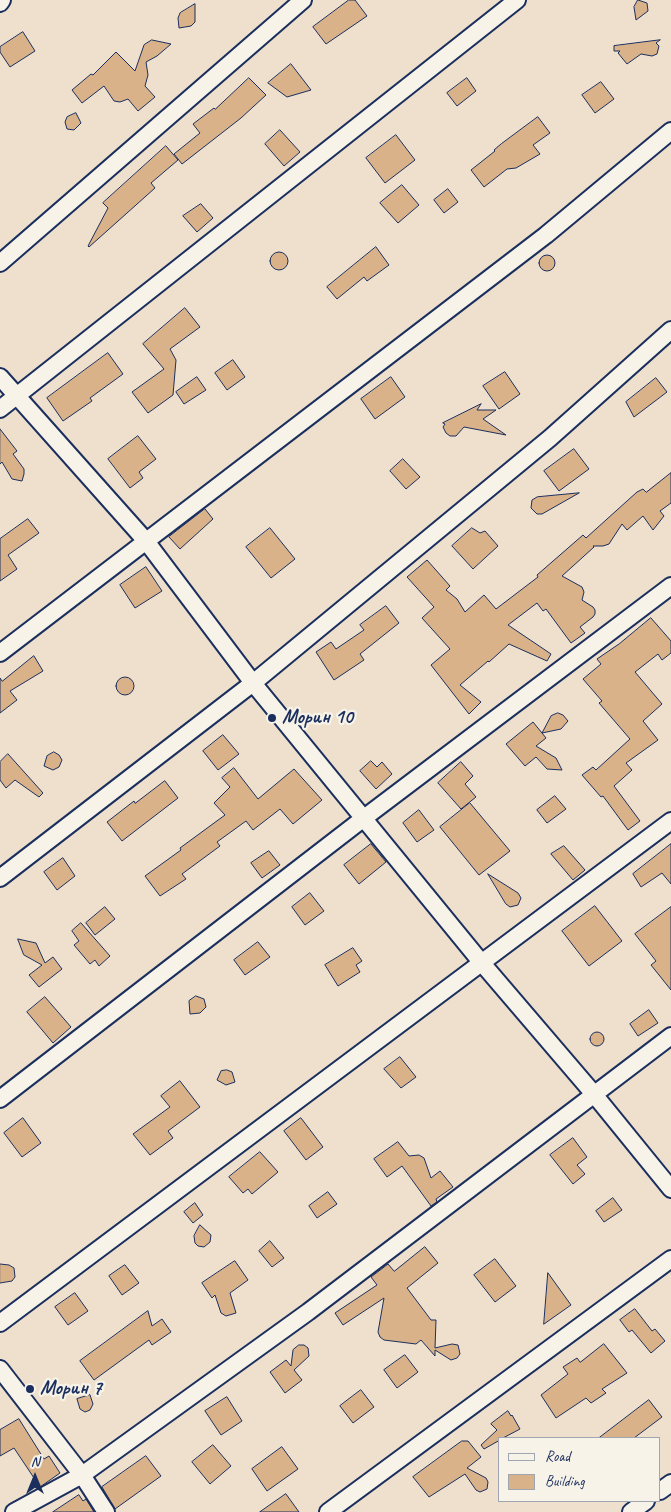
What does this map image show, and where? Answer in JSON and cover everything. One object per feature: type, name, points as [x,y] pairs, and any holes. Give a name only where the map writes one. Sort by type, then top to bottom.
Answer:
[{"type":"street","points":[[0,263],[304,0]]},
{"type":"street","points":[[0,409],[517,0]]},
{"type":"street","points":[[0,653],[546,234],[671,131]]},
{"type":"street","points":[[0,878],[253,683],[550,438],[671,330]]},
{"type":"street","points":[[0,377],[146,541],[253,683],[481,962],[671,1189]]},
{"type":"street","points":[[0,1099],[364,818],[671,586]]},
{"type":"street","points":[[0,1323],[671,821]]},
{"type":"street","points":[[14,1512],[82,1475],[308,1312],[671,1036]]},
{"type":"street","points":[[328,1512],[671,1259]]},
{"type":"street","points":[[0,1369],[82,1475],[106,1512]]},
{"type":"street","points":[[631,1512],[645,1502]]},
{"type":"building","points":[[349,0],[355,0],[367,16],[326,44],[313,27]]},
{"type":"building","points":[[638,0],[647,3],[648,11],[636,20],[634,7]]},
{"type":"building","points":[[195,4],[195,22],[191,26],[179,28],[178,18],[180,13]]},
{"type":"building","points":[[23,32],[35,51],[10,67],[0,52],[0,47]]},
{"type":"building","points":[[152,40],[171,44],[157,56],[146,62],[148,75],[145,86],[155,97],[138,111],[128,99],[120,102],[114,101],[104,86],[82,103],[72,90],[91,74],[93,75],[116,52],[135,71],[144,45]]},
{"type":"building","points":[[660,40],[656,43],[659,46],[657,54],[652,56],[641,54],[627,64],[618,53],[620,51],[614,51],[614,46]]},
{"type":"building","points":[[291,64],[311,90],[287,97],[268,83]]},
{"type":"building","points":[[249,78],[266,95],[241,118],[182,164],[174,154],[200,133],[193,124],[215,109]]},
{"type":"building","points":[[467,78],[476,91],[457,106],[447,93]]},
{"type":"building","points":[[601,82],[614,99],[595,113],[582,95]]},
{"type":"building","points":[[76,113],[81,123],[74,130],[67,129],[65,122],[67,117]]},
{"type":"building","points":[[538,117],[550,133],[533,145],[540,154],[516,168],[507,169],[484,187],[471,170],[501,144]]},
{"type":"building","points":[[280,130],[300,152],[284,166],[265,144]]},
{"type":"building","points":[[396,135],[415,160],[385,183],[366,158]]},
{"type":"building","points":[[166,146],[178,160],[151,183],[155,188],[89,247],[108,208],[103,203]]},
{"type":"building","points":[[402,185],[419,205],[398,223],[380,203]]},
{"type":"building","points":[[448,189],[458,202],[444,213],[434,200]]},
{"type":"building","points":[[201,204],[213,218],[197,232],[183,216]]},
{"type":"building","points":[[376,247],[389,265],[367,281],[364,277],[337,299],[327,287]]},
{"type":"building","points":[[279,252],[285,255],[288,261],[285,267],[279,270],[273,267],[270,261],[273,255]]},
{"type":"building","points":[[544,255],[550,255],[555,260],[553,269],[544,271],[539,266],[539,260]]},
{"type":"building","points":[[185,308],[200,327],[170,349],[176,360],[173,395],[148,413],[132,392],[164,369],[143,344]]},
{"type":"building","points":[[108,353],[123,374],[90,398],[92,401],[63,421],[47,398]]},
{"type":"building","points":[[233,360],[245,377],[227,390],[215,373]]},
{"type":"building","points":[[505,372],[520,394],[499,409],[483,386]]},
{"type":"building","points":[[197,377],[206,390],[184,404],[176,392]]},
{"type":"building","points":[[391,377],[405,397],[375,419],[361,399]]},
{"type":"building","points":[[656,378],[667,392],[634,417],[626,402]]},
{"type":"building","points":[[481,404],[477,410],[496,410],[483,419],[506,435],[464,427],[456,436],[450,436],[446,433],[443,427],[445,424],[443,423]]},
{"type":"building","points":[[0,429],[17,451],[13,454],[24,469],[22,481],[12,479],[2,462],[0,464]]},
{"type":"building","points":[[138,436],[156,459],[139,472],[143,478],[130,488],[108,459]]},
{"type":"building","points":[[574,449],[589,469],[559,491],[544,471]]},
{"type":"building","points":[[403,459],[420,477],[406,489],[390,471]]},
{"type":"building","points":[[671,473],[671,503],[660,511],[664,516],[653,530],[643,516],[627,530],[622,524],[609,544],[593,546],[562,576],[582,587],[584,592],[582,600],[595,610],[593,617],[580,627],[585,633],[571,643],[546,609],[543,611],[537,603],[508,625],[551,654],[547,661],[509,644],[460,685],[481,702],[469,714],[431,665],[450,649],[422,618],[434,607],[407,577],[427,560],[450,586],[446,590],[457,599],[465,612],[484,595],[496,609],[538,577],[537,575],[583,535],[586,538],[637,492],[643,489],[646,492]]},
{"type":"building","points":[[579,493],[542,514],[537,514],[531,508],[532,500],[537,497]]},
{"type":"building","points":[[205,509],[213,519],[180,549],[169,537]]},
{"type":"building","points":[[28,519],[39,533],[8,555],[17,569],[0,581],[0,539]]},
{"type":"building","points":[[270,528],[295,559],[271,578],[246,547]]},
{"type":"building","points":[[472,528],[480,533],[485,531],[498,546],[473,569],[452,546]]},
{"type":"building","points":[[146,567],[162,591],[135,608],[120,585]]},
{"type":"building","points":[[386,606],[399,623],[360,654],[364,660],[334,680],[316,652],[331,642],[336,649],[364,630],[360,625]]},
{"type":"building","points":[[651,618],[671,641],[671,653],[662,660],[658,654],[635,672],[662,704],[643,721],[658,740],[626,763],[632,770],[614,786],[640,821],[628,830],[603,796],[601,797],[582,775],[593,767],[596,770],[630,739],[599,703],[602,701],[583,679],[601,664],[597,659]]},
{"type":"building","points":[[34,656],[43,671],[10,691],[17,700],[0,713],[0,678],[2,681]]},
{"type":"building","points":[[125,677],[131,680],[134,686],[131,692],[125,695],[119,692],[116,686],[119,680]]},
{"type":"building","points":[[558,713],[563,715],[568,721],[561,729],[542,733],[551,716]]},
{"type":"building","points":[[533,722],[546,738],[536,746],[556,758],[562,770],[547,769],[536,757],[525,766],[506,744]]},
{"type":"building","points":[[223,735],[239,754],[218,770],[203,751]]},
{"type":"building","points":[[54,752],[62,760],[59,767],[53,770],[44,766],[47,756]]},
{"type":"building","points":[[8,754],[43,793],[39,797],[15,780],[6,788],[0,780],[0,762]]},
{"type":"building","points":[[371,761],[377,767],[382,762],[392,774],[376,789],[360,771]]},
{"type":"building","points":[[461,762],[473,776],[465,784],[476,797],[461,809],[438,783]]},
{"type":"building","points":[[234,768],[258,799],[294,769],[322,800],[293,824],[280,809],[253,830],[246,821],[217,842],[220,846],[182,874],[186,879],[160,896],[145,876],[225,815],[214,803],[230,787],[222,778]]},
{"type":"building","points":[[165,781],[178,798],[122,841],[107,822],[134,801],[135,803]]},
{"type":"building","points":[[555,796],[566,809],[547,823],[537,810]]},
{"type":"building","points":[[470,803],[510,851],[479,875],[440,827]]},
{"type":"building","points":[[419,810],[434,830],[417,842],[403,823]]},
{"type":"building","points":[[371,844],[386,862],[359,884],[344,865]]},
{"type":"building","points":[[671,844],[671,884],[662,873],[641,887],[633,874]]},
{"type":"building","points":[[564,846],[585,870],[573,880],[551,854]]},
{"type":"building","points":[[269,851],[280,865],[262,878],[251,863]]},
{"type":"building","points":[[63,858],[75,876],[57,890],[44,872]]},
{"type":"building","points":[[488,874],[518,893],[521,898],[518,905],[510,907],[506,904]]},
{"type":"building","points":[[310,893],[324,911],[305,925],[292,907]]},
{"type":"building","points":[[595,906],[622,941],[589,966],[562,931]]},
{"type":"building","points":[[105,907],[115,919],[95,935],[86,923]]},
{"type":"building","points":[[671,907],[671,990],[651,965],[656,961],[635,934]]},
{"type":"building","points":[[81,923],[110,956],[99,966],[95,960],[90,964],[74,945],[79,941],[72,931]]},
{"type":"building","points":[[18,939],[36,943],[45,963],[53,957],[62,969],[39,987],[29,975],[42,965],[24,955]]},
{"type":"building","points":[[258,942],[270,957],[245,975],[234,960]]},
{"type":"building","points":[[353,948],[362,961],[356,965],[360,972],[338,986],[325,965]]},
{"type":"building","points":[[196,996],[204,999],[206,1007],[200,1013],[190,1014],[189,1001]]},
{"type":"building","points":[[45,997],[71,1027],[53,1043],[27,1012]]},
{"type":"building","points":[[649,1010],[658,1023],[638,1036],[630,1024]]},
{"type":"building","points":[[594,1032],[600,1032],[604,1039],[600,1046],[594,1046],[590,1042],[590,1036]]},
{"type":"building","points":[[400,1057],[416,1077],[401,1088],[384,1069]]},
{"type":"building","points":[[227,1070],[232,1072],[235,1082],[226,1085],[217,1080],[221,1071]]},
{"type":"building","points":[[180,1081],[200,1107],[168,1131],[173,1138],[150,1155],[133,1134],[170,1107],[161,1096]]},
{"type":"building","points":[[23,1118],[41,1143],[22,1157],[4,1133]]},
{"type":"building","points":[[301,1118],[323,1147],[306,1160],[284,1131]]},
{"type":"building","points":[[573,1138],[587,1157],[577,1165],[585,1174],[573,1184],[550,1155]]},
{"type":"building","points":[[398,1142],[409,1156],[419,1155],[424,1158],[431,1178],[440,1171],[453,1187],[436,1199],[437,1202],[431,1206],[402,1166],[387,1177],[374,1159]]},
{"type":"building","points":[[260,1152],[278,1172],[252,1194],[248,1189],[243,1193],[229,1177]]},
{"type":"building","points":[[328,1192],[337,1204],[317,1218],[309,1206]]},
{"type":"building","points":[[613,1198],[622,1210],[604,1222],[596,1211]]},
{"type":"building","points":[[195,1203],[203,1215],[193,1223],[184,1212]]},
{"type":"building","points":[[200,1225],[211,1235],[210,1242],[204,1247],[198,1246],[195,1243],[194,1236]]},
{"type":"building","points":[[270,1241],[284,1258],[272,1267],[259,1251]]},
{"type":"building","points":[[425,1247],[438,1263],[407,1288],[431,1320],[436,1320],[435,1348],[452,1344],[458,1345],[460,1354],[457,1358],[451,1360],[435,1350],[435,1356],[421,1340],[416,1344],[384,1340],[380,1337],[378,1332],[384,1298],[343,1325],[335,1313],[377,1285],[371,1277],[388,1264],[394,1271]]},
{"type":"building","points":[[495,1259],[516,1286],[495,1302],[474,1275]]},
{"type":"building","points":[[235,1261],[248,1280],[230,1293],[236,1313],[226,1316],[221,1313],[215,1295],[212,1298],[202,1283]]},
{"type":"building","points":[[0,1264],[9,1265],[14,1268],[15,1277],[12,1281],[0,1283]]},
{"type":"building","points":[[125,1265],[139,1283],[122,1295],[109,1276]]},
{"type":"building","points":[[548,1273],[571,1305],[544,1324]]},
{"type":"building","points":[[75,1293],[88,1311],[68,1325],[55,1307]]},
{"type":"building","points":[[635,1309],[652,1331],[655,1329],[665,1341],[651,1353],[632,1330],[629,1332],[620,1320]]},
{"type":"building","points":[[148,1311],[152,1326],[162,1319],[171,1332],[152,1345],[149,1340],[94,1380],[80,1361]]},
{"type":"building","points":[[604,1344],[627,1373],[602,1389],[606,1393],[591,1403],[586,1398],[556,1418],[541,1395],[568,1374],[563,1367],[577,1358],[580,1362]]},
{"type":"building","points":[[299,1345],[304,1345],[308,1348],[309,1356],[294,1370],[302,1380],[285,1393],[270,1372],[286,1360],[291,1366],[293,1350]]},
{"type":"building","points":[[405,1355],[418,1372],[397,1388],[384,1370]]},
{"type":"building","points":[[361,1390],[374,1407],[353,1423],[340,1406]]},
{"type":"building","points":[[90,1395],[93,1404],[90,1410],[85,1412],[80,1409],[77,1399]]},
{"type":"building","points":[[227,1397],[242,1421],[221,1435],[205,1411]]},
{"type":"building","points":[[649,1400],[662,1417],[635,1437],[600,1437]]},
{"type":"building","points":[[508,1411],[520,1429],[505,1437],[498,1437],[498,1441],[484,1449],[481,1445],[497,1430],[491,1424]]},
{"type":"building","points":[[19,1419],[44,1459],[49,1456],[60,1473],[40,1487],[14,1448],[0,1456],[0,1430]]},
{"type":"building","points":[[462,1441],[468,1441],[481,1457],[467,1468],[486,1478],[488,1482],[487,1489],[480,1492],[476,1490],[465,1474],[429,1497],[413,1477]]},
{"type":"building","points":[[213,1445],[231,1466],[210,1484],[192,1462]]},
{"type":"building","points":[[282,1447],[298,1469],[267,1491],[252,1469]]},
{"type":"building","points":[[146,1456],[161,1476],[115,1509],[102,1487]]},
{"type":"building","points":[[286,1494],[299,1512],[260,1512]]},
{"type":"building","points":[[79,1495],[83,1501],[86,1499],[94,1512],[53,1512]]},
{"type":"place","name":"Морин 10","points":[[272,718]]},
{"type":"place","name":"Морин 7","points":[[30,1389]]}]
